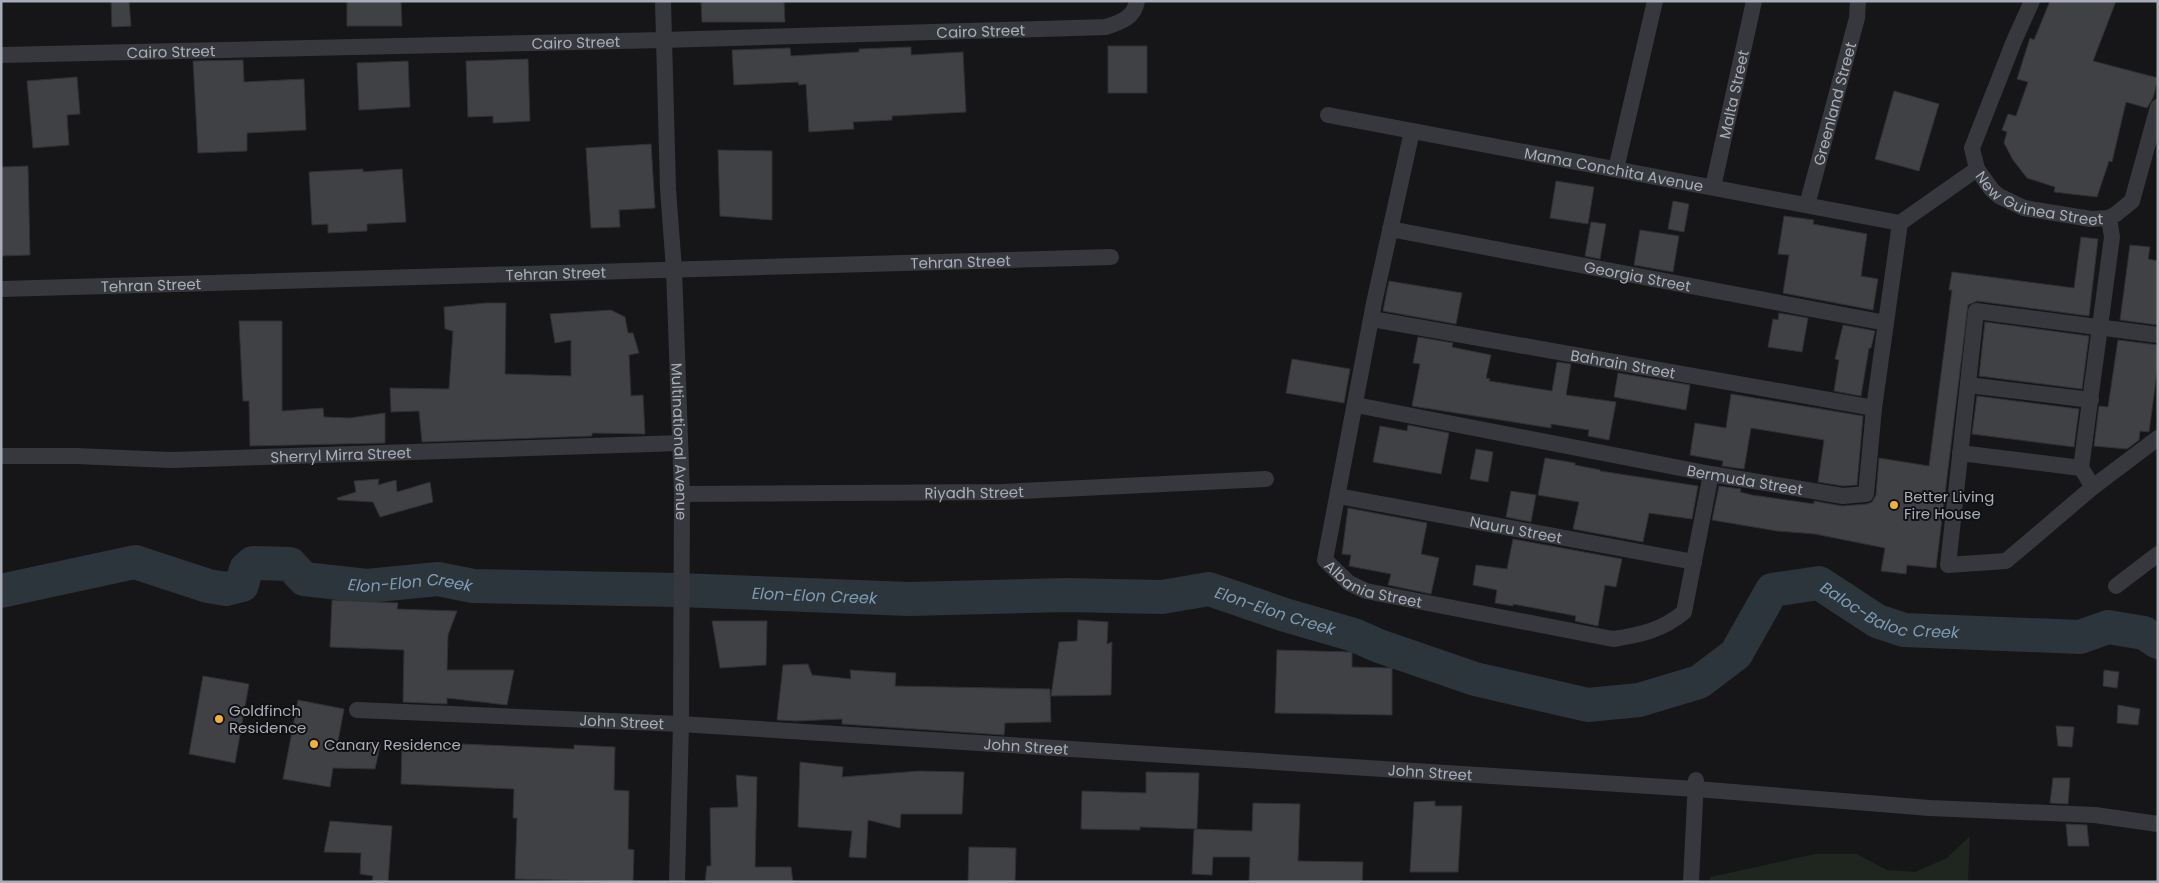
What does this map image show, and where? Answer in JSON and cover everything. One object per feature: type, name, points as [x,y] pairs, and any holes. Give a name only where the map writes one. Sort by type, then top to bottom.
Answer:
[{"type":"street","name":"Multinational Avenue","points":[[663,1],[668,189],[674,269],[682,494],[681,724],[677,882]]},
{"type":"street","name":"Cairo Street","points":[[1,55],[664,40],[1106,27],[1124,21],[1136,10],[1137,1]]},
{"type":"street","points":[[1616,169],[1655,1]]},
{"type":"street","name":"Malta Street","points":[[1713,187],[1754,1]]},
{"type":"street","name":"Greenland Street","points":[[1807,205],[1857,18],[1858,1]]},
{"type":"street","name":"New Guinea Street","points":[[2032,1],[2014,41],[1972,148],[1976,169],[1999,196],[2024,208],[2091,219],[2108,218],[2123,210],[2132,201],[2158,107]]},
{"type":"street","name":"Mama Conchita Avenue","points":[[1328,115],[1900,223]]},
{"type":"street","name":"Albania Street","points":[[1412,131],[1390,229],[1325,560],[1349,583],[1366,591],[1613,639],[1636,636],[1670,624],[1684,612],[1711,474]]},
{"type":"street","points":[[1900,223],[1976,169]]},
{"type":"street","points":[[2093,487],[2081,468],[2112,237],[2108,218]]},
{"type":"street","name":"Bermuda Street","points":[[1356,405],[1711,474],[1843,496],[1866,494],[1874,408],[1900,223]]},
{"type":"street","name":"Georgia Street","points":[[1390,229],[1886,323]]},
{"type":"street","name":"Tehran Street","points":[[1,289],[1111,257]]},
{"type":"street","points":[[2158,335],[1976,311],[1948,565],[2006,561],[2093,487],[2158,438]]},
{"type":"street","name":"Bahrain Street","points":[[1372,319],[1874,408]]},
{"type":"street","points":[[1968,385],[2091,400]]},
{"type":"street","name":"Sherryl Mirra Street","points":[[1,456],[76,456],[170,460],[680,443]]},
{"type":"street","points":[[1960,453],[2081,468]]},
{"type":"street","name":"Riyadh Street","points":[[682,494],[1002,492],[1266,479]]},
{"type":"street","name":"Nauru Street","points":[[1338,496],[1694,562]]},
{"type":"street","points":[[2116,586],[2158,554]]},
{"type":"street","name":"John Street","points":[[357,710],[681,724],[1696,783],[1930,808],[2095,815],[2158,824]]},
{"type":"street","points":[[1691,882],[1696,783]]},
{"type":"shaded area","points":[[1970,836],[1968,882],[1710,882],[1710,877],[1815,854],[1857,854],[1887,870],[1915,872],[1947,858]]},
{"type":"building","points":[[111,1],[129,1],[131,26],[112,27]]},
{"type":"building","points":[[347,1],[401,1],[402,26],[347,26]]},
{"type":"building","points":[[701,1],[784,1],[785,22],[702,22]]},
{"type":"building","points":[[2050,1],[2116,1],[2093,61],[2158,78],[2153,98],[2147,108],[2126,102],[2112,162],[2109,161],[2097,197],[2054,192],[2055,187],[2027,178],[2013,160],[2004,143],[2007,132],[2002,130],[2008,114],[2016,116],[2028,82],[2017,79],[2030,38],[2034,40]]},
{"type":"building","points":[[1108,46],[1147,46],[1147,93],[1108,93]]},
{"type":"building","points":[[911,47],[911,55],[963,52],[966,112],[892,116],[892,120],[853,122],[854,129],[809,132],[806,84],[799,85],[798,82],[734,85],[732,50],[790,48],[791,56],[859,52],[859,49]]},
{"type":"building","points":[[528,59],[530,121],[493,123],[493,116],[468,117],[466,61]]},
{"type":"building","points":[[243,60],[244,82],[304,79],[306,130],[247,133],[247,151],[198,153],[193,61]]},
{"type":"building","points":[[408,61],[410,107],[359,110],[357,63]]},
{"type":"building","points":[[77,77],[80,114],[67,115],[69,145],[33,148],[27,81]]},
{"type":"building","points":[[1894,91],[1939,104],[1919,171],[1875,159]]},
{"type":"building","points":[[651,144],[655,208],[619,210],[620,227],[591,228],[586,148]]},
{"type":"building","points":[[718,150],[772,151],[772,220],[720,216]]},
{"type":"building","points":[[28,166],[30,255],[1,256],[1,167]]},
{"type":"building","points":[[363,169],[363,172],[402,169],[406,222],[367,224],[367,231],[328,233],[328,224],[312,225],[309,172]]},
{"type":"building","points":[[1556,181],[1594,187],[1588,224],[1550,218]]},
{"type":"building","points":[[1673,201],[1689,204],[1684,232],[1668,229]]},
{"type":"building","points":[[1784,216],[1814,220],[1813,224],[1867,234],[1861,276],[1878,279],[1873,310],[1783,293],[1789,255],[1778,254]]},
{"type":"building","points":[[1591,222],[1606,224],[1600,259],[1585,256]]},
{"type":"building","points":[[1640,230],[1679,236],[1673,272],[1634,265]]},
{"type":"building","points":[[2081,237],[2098,239],[2089,316],[1977,301],[1968,305],[1936,568],[1907,565],[1906,574],[1881,571],[1885,548],[1815,534],[1777,531],[1712,520],[1719,486],[1741,489],[1740,492],[1752,495],[1814,504],[1814,501],[1842,506],[1867,504],[1872,502],[1876,495],[1879,458],[1929,466],[1952,290],[1949,290],[1952,272],[2074,288]]},
{"type":"building","points":[[2130,245],[2150,247],[2148,259],[2158,261],[2158,325],[2120,320]]},
{"type":"building","points":[[1389,281],[1462,293],[1456,324],[1383,311]]},
{"type":"building","points":[[506,303],[505,374],[571,376],[571,340],[555,343],[550,314],[611,310],[625,317],[628,333],[633,333],[639,353],[629,355],[631,396],[643,395],[645,434],[592,433],[592,436],[422,442],[419,411],[391,412],[390,388],[449,389],[453,331],[445,329],[444,307]]},
{"type":"building","points":[[1779,313],[1808,318],[1802,352],[1768,347],[1773,319],[1778,320]]},
{"type":"building","points":[[239,321],[282,321],[282,411],[323,408],[324,417],[350,418],[385,413],[385,443],[250,446],[249,401],[243,401]]},
{"type":"building","points":[[1985,322],[2089,336],[2082,389],[1979,376]]},
{"type":"building","points":[[1843,325],[1875,331],[1871,348],[1869,348],[1861,396],[1834,391],[1839,360],[1835,359]]},
{"type":"building","points":[[1418,337],[1453,343],[1452,347],[1491,355],[1486,378],[1490,379],[1489,381],[1552,391],[1557,362],[1571,364],[1566,395],[1616,402],[1609,440],[1588,436],[1589,430],[1551,424],[1551,428],[1412,406],[1420,364],[1413,363]]},
{"type":"building","points":[[2118,340],[2158,345],[2158,364],[2149,432],[2140,431],[2139,440],[2127,449],[2094,446],[2099,406],[2108,407]]},
{"type":"building","points":[[1292,359],[1350,369],[1344,403],[1286,393]]},
{"type":"building","points":[[1618,373],[1690,385],[1686,410],[1614,397]]},
{"type":"building","points":[[1731,394],[1863,416],[1857,485],[1843,486],[1818,482],[1824,440],[1751,428],[1744,469],[1722,466],[1723,461],[1690,455],[1695,423],[1726,428]]},
{"type":"building","points":[[1977,396],[2079,409],[2074,447],[1972,434]]},
{"type":"building","points":[[1408,425],[1449,433],[1441,474],[1373,462],[1380,426],[1407,431]]},
{"type":"building","points":[[1476,449],[1493,452],[1488,482],[1470,479]]},
{"type":"building","points":[[1545,458],[1575,463],[1575,465],[1600,471],[1698,486],[1692,519],[1649,513],[1643,542],[1573,529],[1579,502],[1538,495]]},
{"type":"building","points":[[379,479],[378,485],[396,480],[397,492],[430,482],[433,502],[380,517],[373,502],[338,500],[337,498],[356,492],[354,481]]},
{"type":"building","points":[[1511,491],[1536,495],[1531,522],[1506,517]]},
{"type":"building","points":[[1348,508],[1427,523],[1421,554],[1439,558],[1431,594],[1388,585],[1391,574],[1349,566],[1351,555],[1342,554]]},
{"type":"building","points":[[1513,539],[1622,559],[1616,587],[1605,585],[1598,626],[1575,621],[1576,616],[1513,604],[1513,606],[1495,603],[1497,590],[1473,585],[1476,565],[1507,569]]},
{"type":"building","points":[[332,600],[398,603],[397,609],[457,611],[448,635],[447,670],[514,670],[507,705],[447,698],[447,704],[403,702],[404,650],[330,647]]},
{"type":"building","points":[[1078,620],[1108,622],[1107,644],[1112,642],[1111,695],[1051,696],[1059,642],[1077,641]]},
{"type":"building","points":[[712,621],[767,621],[766,665],[720,668]]},
{"type":"building","points":[[1277,650],[1352,652],[1352,667],[1392,668],[1392,715],[1275,713]]},
{"type":"building","points":[[808,664],[812,675],[851,679],[850,670],[896,673],[895,686],[1050,689],[1051,722],[1005,723],[1004,735],[842,724],[842,719],[777,720],[783,665]]},
{"type":"building","points":[[2104,670],[2119,672],[2117,688],[2103,686]]},
{"type":"building","name":"Goldfinch Residence","points":[[203,676],[249,684],[235,763],[189,754]]},
{"type":"building","name":"Canary Residence","points":[[298,700],[344,709],[338,741],[381,742],[375,769],[333,768],[330,787],[283,779]]},
{"type":"building","points":[[2118,705],[2140,709],[2138,725],[2117,723]]},
{"type":"building","points":[[2056,726],[2074,727],[2072,747],[2058,746]]},
{"type":"building","points":[[402,744],[463,744],[574,749],[574,745],[615,747],[614,790],[629,791],[628,849],[634,850],[633,882],[515,879],[517,818],[513,818],[514,789],[401,784]]},
{"type":"building","points":[[800,762],[843,767],[842,777],[919,771],[964,772],[962,814],[901,814],[900,828],[868,820],[866,858],[849,857],[852,831],[798,827]]},
{"type":"building","points":[[1146,772],[1199,773],[1197,829],[1140,827],[1140,830],[1081,829],[1082,791],[1146,793]]},
{"type":"building","points":[[736,775],[757,777],[755,867],[791,867],[793,882],[705,882],[707,866],[711,866],[710,808],[738,807]]},
{"type":"building","points":[[2053,778],[2070,778],[2068,804],[2050,803]]},
{"type":"building","points":[[1435,801],[1435,806],[1462,806],[1458,872],[1410,872],[1414,802]]},
{"type":"building","points":[[1253,803],[1300,804],[1298,861],[1363,862],[1362,882],[1249,882],[1250,857],[1213,857],[1212,875],[1192,874],[1194,829],[1252,831]]},
{"type":"building","points":[[330,821],[392,826],[388,882],[372,882],[373,876],[360,874],[361,853],[324,852]]},
{"type":"building","points":[[2066,824],[2087,825],[2089,846],[2068,846]]},
{"type":"building","points":[[969,847],[1016,848],[1015,882],[968,882]]},
{"type":"waterway","name":"Elon-Elon Creek","points":[[1,591],[135,562],[208,586],[226,589],[242,585],[246,569],[253,563],[290,564],[304,579],[367,586],[438,579],[473,586],[678,590],[909,599],[1065,595],[1162,597],[1209,589],[1285,615],[1354,635],[1379,646],[1475,679],[1588,705],[1639,700],[1699,682],[1736,654],[1772,590],[1819,583],[1877,621],[1904,630],[2080,637],[2108,627],[2144,633],[2158,642]]},
{"type":"place","name":"Better Living Fire House","points":[[1894,505]]},
{"type":"place","name":"Goldfinch Residence","points":[[219,719]]},
{"type":"place","name":"Canary Residence","points":[[314,744]]},
{"type":"water label","name":"Baloc-Baloc Creek","points":[[1891,608]]}]
